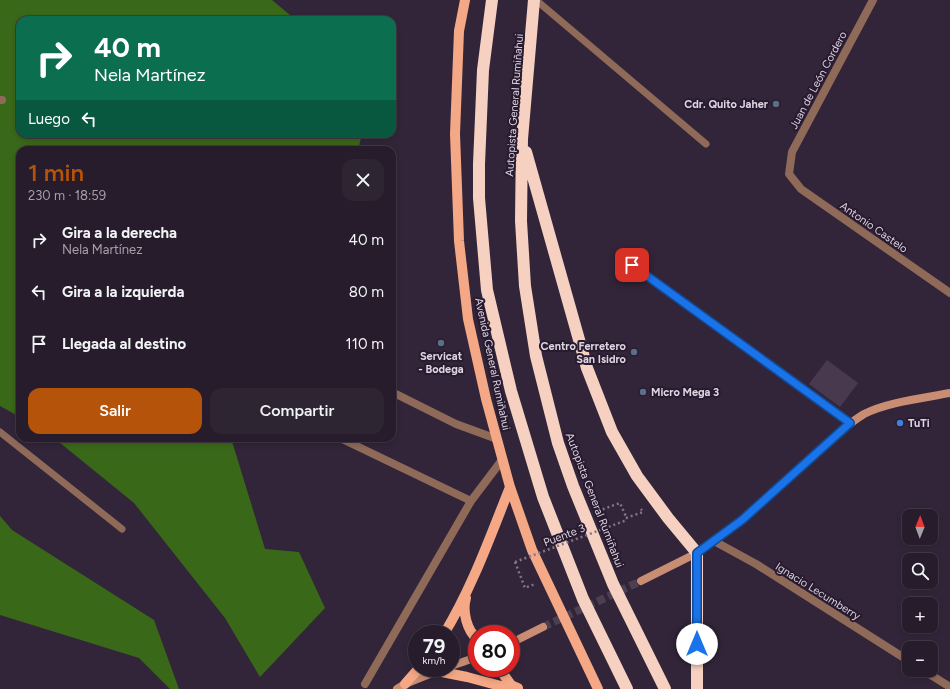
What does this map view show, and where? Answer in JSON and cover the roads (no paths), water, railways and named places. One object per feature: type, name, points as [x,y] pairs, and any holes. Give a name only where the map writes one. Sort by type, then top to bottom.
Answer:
[{"type":"highway","points":[[492,0],[482,70],[479,164],[479,198],[487,290],[511,391],[543,497],[582,599],[627,689]]},
{"type":"highway","name":"Autopista General Rumiñahui","points":[[535,0],[522,139],[521,221],[525,286],[536,356],[558,443],[573,486],[613,584],[665,689]]},
{"type":"highway","points":[[522,139],[587,368],[612,432],[637,476],[668,518],[697,553],[697,689]]},
{"type":"main road","name":"Avenida General Rumiñahui","points":[[465,0],[459,31],[455,134],[459,241],[468,319],[486,400],[502,460],[532,550],[598,689]]},
{"type":"main road","points":[[641,580],[697,553],[742,520],[850,423],[864,414],[877,409],[950,393]]},
{"type":"main road","points":[[449,625],[471,583],[510,487]]},
{"type":"main road","points":[[469,625],[466,618],[465,602],[471,583]]},
{"type":"main road","points":[[520,638],[543,627]]},
{"type":"main road","points":[[460,675],[512,689]]},
{"type":"main road","points":[[401,686],[410,677]]},
{"type":"main road","points":[[401,686],[424,677]]},
{"type":"main road","points":[[506,677],[511,684],[519,689]]},
{"type":"street","name":"Juan de León Cordero","points":[[789,174],[792,152],[873,0]]},
{"type":"street","name":"Antonio Castelo","points":[[789,174],[800,189],[950,293]]},
{"type":"street","points":[[632,265],[850,423]]},
{"type":"street","points":[[396,394],[456,424],[497,439]]},
{"type":"street","points":[[348,442],[471,501]]},
{"type":"street","points":[[365,684],[471,501],[502,460]]},
{"type":"street","name":"Ignacio Lecumberry","points":[[714,540],[756,564],[902,657]]},
{"type":"street","points":[[934,677],[950,687]]},
{"type":"lane","points":[[535,0],[706,144]]},
{"type":"lane","points":[[0,432],[122,529]]},
{"type":"tunnel","points":[[543,627],[641,581]]},
{"type":"place","name":"Cdr. Quito Jaher","points":[[776,104]]},
{"type":"place","name":"Servicat - Bodega","points":[[441,343]]},
{"type":"place","name":"Centro Ferretero San Isidro","points":[[634,352]]},
{"type":"place","name":"Micro Mega 3","points":[[643,392]]},
{"type":"place","name":"TuTi","points":[[900,423]]}]
